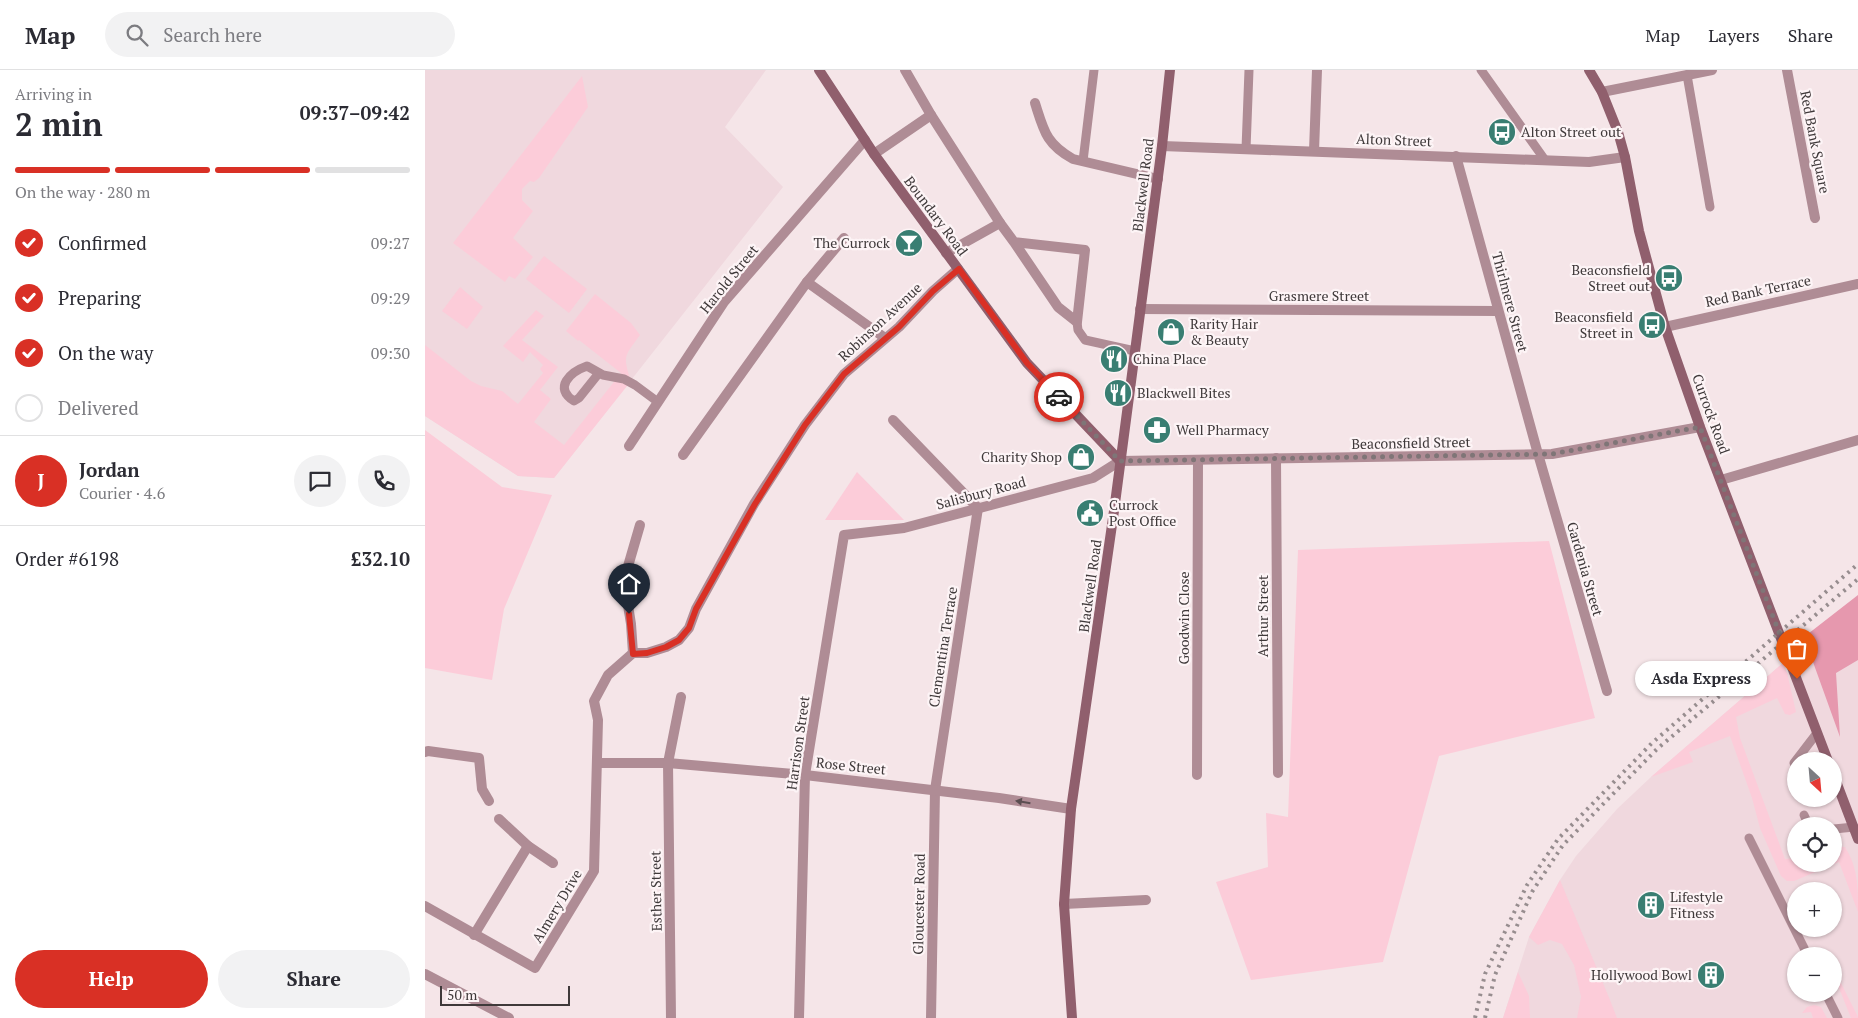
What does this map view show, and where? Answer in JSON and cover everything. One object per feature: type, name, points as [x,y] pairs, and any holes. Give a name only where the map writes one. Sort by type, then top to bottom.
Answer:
[{"type":"street","name":"Boundary Road","points":[[819,70],[874,154],[1027,363],[1120,461]]},
{"type":"street","points":[[905,70],[931,115],[1000,223],[1058,307],[1077,322]]},
{"type":"street","name":"Blackwell Road","points":[[1072,1018],[1064,904],[1071,809],[1114,511],[1163,146],[1169,70]]},
{"type":"street","points":[[1314,151],[1317,70]]},
{"type":"street","name":"Currock Road","points":[[1589,70],[1602,92],[1618,132],[1625,157],[1639,231],[1665,327],[1700,427],[1824,752]]},
{"type":"street","points":[[1602,92],[1682,74],[1712,70]]},
{"type":"street","name":"Red Bank Square","points":[[1787,70],[1815,218]]},
{"type":"street","points":[[1035,103],[1043,128],[1051,143],[1063,153],[1073,159],[1158,179]]},
{"type":"street","points":[[874,154],[931,115]]},
{"type":"street","name":"Harold Street","points":[[629,446],[724,302],[865,140]]},
{"type":"street","name":"Alton Street","points":[[1163,146],[1589,162],[1625,157]]},
{"type":"street","name":"Thirlmere Street","points":[[1456,156],[1537,454]]},
{"type":"street","points":[[946,253],[1000,223]]},
{"type":"street","points":[[683,455],[807,282],[844,238]]},
{"type":"street","points":[[1014,242],[1085,250],[1077,322]]},
{"type":"street","name":"Robinson Avenue","points":[[633,654],[647,653],[666,647],[679,640],[689,628],[696,609],[755,504],[805,425],[844,374],[959,269]]},
{"type":"street","points":[[807,282],[885,338]]},
{"type":"street","name":"Red Bank Terrace","points":[[1665,327],[1858,284]]},
{"type":"street","name":"Grasmere Street","points":[[1140,309],[1497,310]]},
{"type":"street","points":[[893,420],[978,508]]},
{"type":"street","name":"Beaconsfield Street","points":[[1120,461],[1552,454],[1700,427]]},
{"type":"street","points":[[1721,480],[1858,440]]},
{"type":"street","name":"Gardenia Street","points":[[1537,454],[1607,692]]},
{"type":"street","name":"Arthur Street","points":[[1276,458],[1278,773]]},
{"type":"street","name":"Goodwin Close","points":[[1197,776],[1198,460]]},
{"type":"street","name":"Salisbury Road","points":[[844,535],[905,528],[1093,478],[1120,461]]},
{"type":"street","name":"Clementina Terrace","points":[[935,790],[978,508]]},
{"type":"street","points":[[633,654],[631,624],[624,580],[640,525]]},
{"type":"street","name":"Harrison Street","points":[[799,1018],[805,775],[844,535]]},
{"type":"street","name":"Almery Drive","points":[[425,906],[535,968],[595,871],[598,720],[594,701],[608,674],[633,654]]},
{"type":"street","name":"Esther Street","points":[[671,1018],[668,763],[681,697]]},
{"type":"street","points":[[425,752],[479,758],[481,789],[489,801]]},
{"type":"street","name":"Rose Street","points":[[597,763],[668,763],[805,775],[935,790],[1071,809]]},
{"type":"street","name":"Gloucester Road","points":[[931,1018],[935,790]]},
{"type":"street","points":[[1843,800],[1858,838]]},
{"type":"street","points":[[499,819],[528,846],[553,863]]},
{"type":"street","points":[[474,934],[528,846]]},
{"type":"street","points":[[1064,904],[1146,900]]},
{"type":"street","points":[[425,974],[509,1018]]},
{"type":"lane","points":[[1083,161],[1094,70]]},
{"type":"lane","points":[[1246,149],[1249,70]]},
{"type":"lane","points":[[1481,70],[1545,160]]},
{"type":"lane","points":[[1682,74],[1710,207]]},
{"type":"lane","points":[[1077,322],[1078,330],[1085,340],[1135,351]]},
{"type":"lane","points":[[599,373],[624,379],[658,402]]},
{"type":"lane","points":[[1802,752],[1817,733]]},
{"type":"lane","points":[[1842,828],[1853,827]]},
{"type":"lane","points":[[1749,838],[1804,947]]},
{"type":"lane","points":[[1830,1002],[1838,1018]]},
{"type":"shaded area","points":[[425,70],[766,70],[725,127],[783,187],[554,478],[518,476],[425,416]]},
{"type":"shaded area","points":[[582,76],[588,107],[539,178],[534,182],[530,181],[522,189],[522,200],[533,211],[513,238],[533,257],[515,279],[509,276],[505,282],[453,243]]},
{"type":"shaded area","points":[[544,256],[587,289],[569,313],[526,279]]},
{"type":"shaded area","points":[[460,287],[483,307],[467,329],[442,311]]},
{"type":"shaded area","points":[[595,294],[631,323],[640,335],[628,352],[626,361],[631,381],[554,478],[518,476],[425,416],[425,345],[471,381],[481,386],[502,391],[518,404],[543,373],[540,369],[543,365],[530,352],[523,362],[503,346],[536,310],[544,316],[522,340],[558,367],[540,390],[551,399],[534,422],[564,445],[621,373],[566,331]]},
{"type":"shaded area","points":[[425,430],[502,487],[552,495],[504,609],[492,680],[425,668]]},
{"type":"shaded area","points":[[857,472],[904,520],[825,520]]},
{"type":"shaded area","points":[[1549,541],[1595,718],[1439,756],[1383,962],[1251,980],[1216,882],[1268,867],[1266,813],[1288,817],[1298,550]]},
{"type":"shaded area","points":[[1858,595],[1858,660],[1836,673],[1840,737],[1804,637]]},
{"type":"shaded area","points":[[1858,606],[1858,1018],[1503,1018],[1529,937],[1560,880],[1576,856],[1617,809],[1651,777],[1783,663],[1787,673],[1809,663],[1805,647],[1814,646]]},
{"type":"shaded area","points":[[1783,663],[1796,712],[1790,715],[1785,714],[1777,698],[1736,717],[1740,738],[1785,859],[1787,859],[1787,872],[1815,872],[1794,881],[1787,881],[1781,876],[1760,828],[1752,798],[1730,736],[1689,752],[1693,762],[1651,777]]},
{"type":"shaded area","points":[[1842,847],[1845,847],[1855,870],[1858,912],[1842,870]]},
{"type":"shaded area","points":[[1560,880],[1617,1018],[1577,1018],[1581,997],[1574,965],[1562,944],[1550,940],[1538,945],[1529,937]]},
{"type":"shaded area","points":[[1518,972],[1529,996],[1530,1018],[1503,1018]]},
{"type":"shaded area","points":[[1842,985],[1858,1017],[1851,1018],[1842,996]]},
{"type":"shaded area","points":[[1814,1005],[1821,1007],[1827,1018],[1813,1018],[1811,1012],[1802,1013],[1807,1007]]},
{"type":"railway","points":[[1475,1018],[1485,974],[1527,885],[1558,839],[1652,743],[1858,564]]},
{"type":"railway","points":[[1485,1018],[1495,975],[1532,892],[1563,845],[1657,749],[1858,579]]},
{"type":"way so far","points":[[1059,397],[1120,461],[1552,454],[1700,427],[1797,679]]},
{"type":"place","name":"Alton Street out","points":[[1502,132]]},
{"type":"place","name":"The Currock","points":[[909,243]]},
{"type":"place","name":"Beaconsfield Street out","points":[[1669,278]]},
{"type":"place","name":"Beaconsfield Street in","points":[[1652,325]]},
{"type":"place","name":"Rarity Hair & Beauty","points":[[1171,332]]},
{"type":"place","name":"China Place","points":[[1114,359]]},
{"type":"place","name":"Blackwell Bites","points":[[1118,393]]},
{"type":"place","name":"Well Pharmacy","points":[[1157,430]]},
{"type":"place","name":"Charity Shop","points":[[1081,457]]},
{"type":"place","name":"Currock Post Office","points":[[1090,513]]},
{"type":"place","name":"Asda Express","points":[[1797,679]]},
{"type":"place","name":"Lifestyle Fitness","points":[[1651,905]]},
{"type":"place","name":"Hollywood Bowl","points":[[1711,975]]},
{"type":"route","points":[[629,614],[633,654],[647,653],[666,647],[679,640],[689,628],[696,609],[755,504],[805,425],[844,374],[899,327],[933,291],[959,269],[1027,363],[1059,397]]}]
